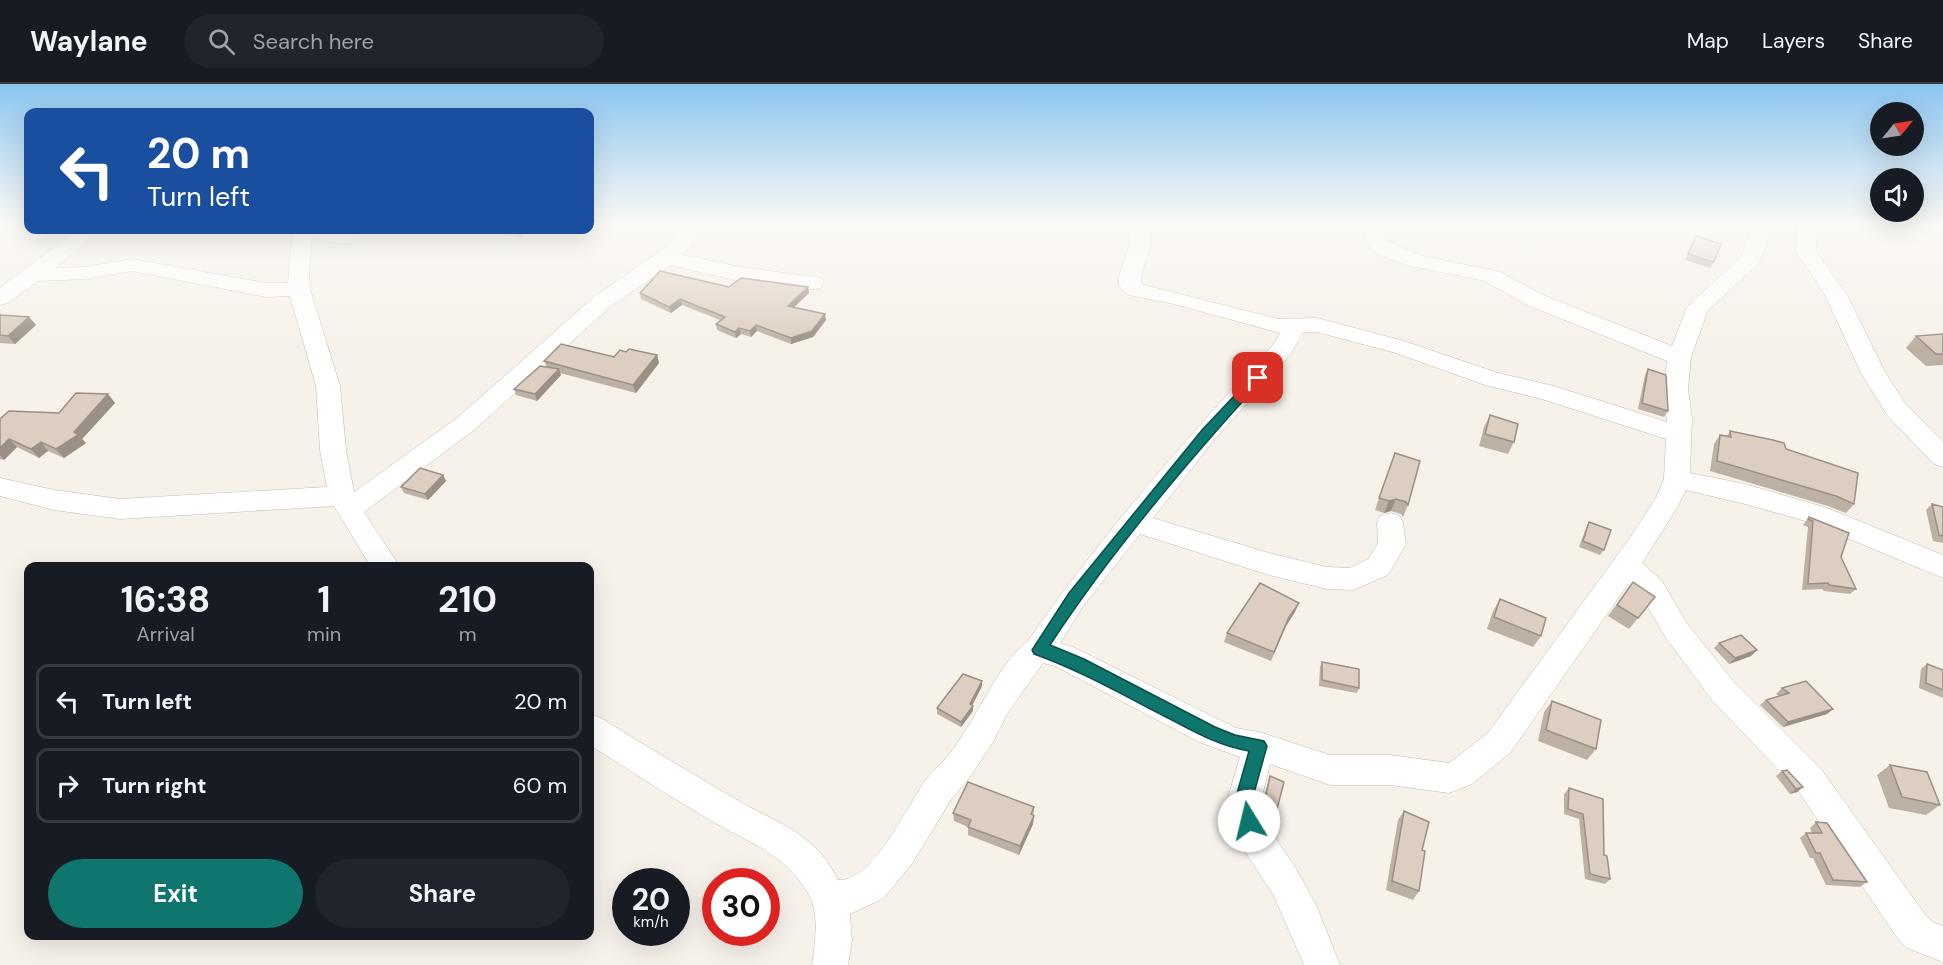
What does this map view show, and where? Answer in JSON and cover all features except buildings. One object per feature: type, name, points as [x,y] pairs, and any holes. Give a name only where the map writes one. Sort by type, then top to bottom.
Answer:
[{"type":"street","points":[[0,298],[44,266]]},
{"type":"street","points":[[33,275],[85,273],[125,266]]},
{"type":"street","points":[[138,266],[266,290],[299,289]]},
{"type":"street","points":[[299,266],[299,289],[328,386],[333,450],[345,503],[383,562]]},
{"type":"street","points":[[0,487],[54,500],[120,509],[345,503],[444,441],[510,386],[604,301],[658,266]]},
{"type":"street","points":[[698,266],[813,283]]},
{"type":"street","points":[[1132,266],[1129,275],[1130,285],[1137,290],[1177,298],[1279,326],[1317,325],[1404,348],[1459,369],[1679,434]]},
{"type":"street","points":[[1449,266],[1487,274],[1516,286],[1534,300],[1679,357]]},
{"type":"street","points":[[1039,650],[1046,650],[1071,660],[1210,732],[1234,742],[1259,746],[1330,770],[1390,770],[1449,778],[1460,774],[1499,743],[1626,566],[1668,501],[1677,479],[1679,434],[1676,389],[1679,357],[1698,307],[1744,266]]},
{"type":"street","points":[[1817,266],[1836,295],[1873,374],[1896,409],[1943,458]]},
{"type":"street","points":[[830,897],[847,898],[872,886],[894,860],[940,787],[959,767],[996,705],[1031,656],[1039,650],[1074,597],[1206,434],[1282,350],[1294,327]]},
{"type":"street","points":[[1677,479],[1744,494],[1818,515],[1943,567]]},
{"type":"street","points":[[1134,522],[1269,564],[1327,578],[1353,579],[1378,567],[1392,544],[1390,523]]},
{"type":"street","points":[[1626,566],[1652,589],[1676,630],[1723,691],[1809,779],[1911,926],[1920,935],[1943,944]]},
{"type":"street","points":[[594,730],[726,812],[755,825],[801,857],[817,875],[830,897],[834,915],[834,943],[830,965]]},
{"type":"street","points":[[1259,746],[1243,804],[1256,839],[1285,882],[1322,965]]},
{"type":"route","points":[[1249,821],[1243,804],[1246,786],[1259,746],[1234,742],[1210,732],[1062,656],[1039,650],[1074,597],[1206,434],[1258,378]]}]
